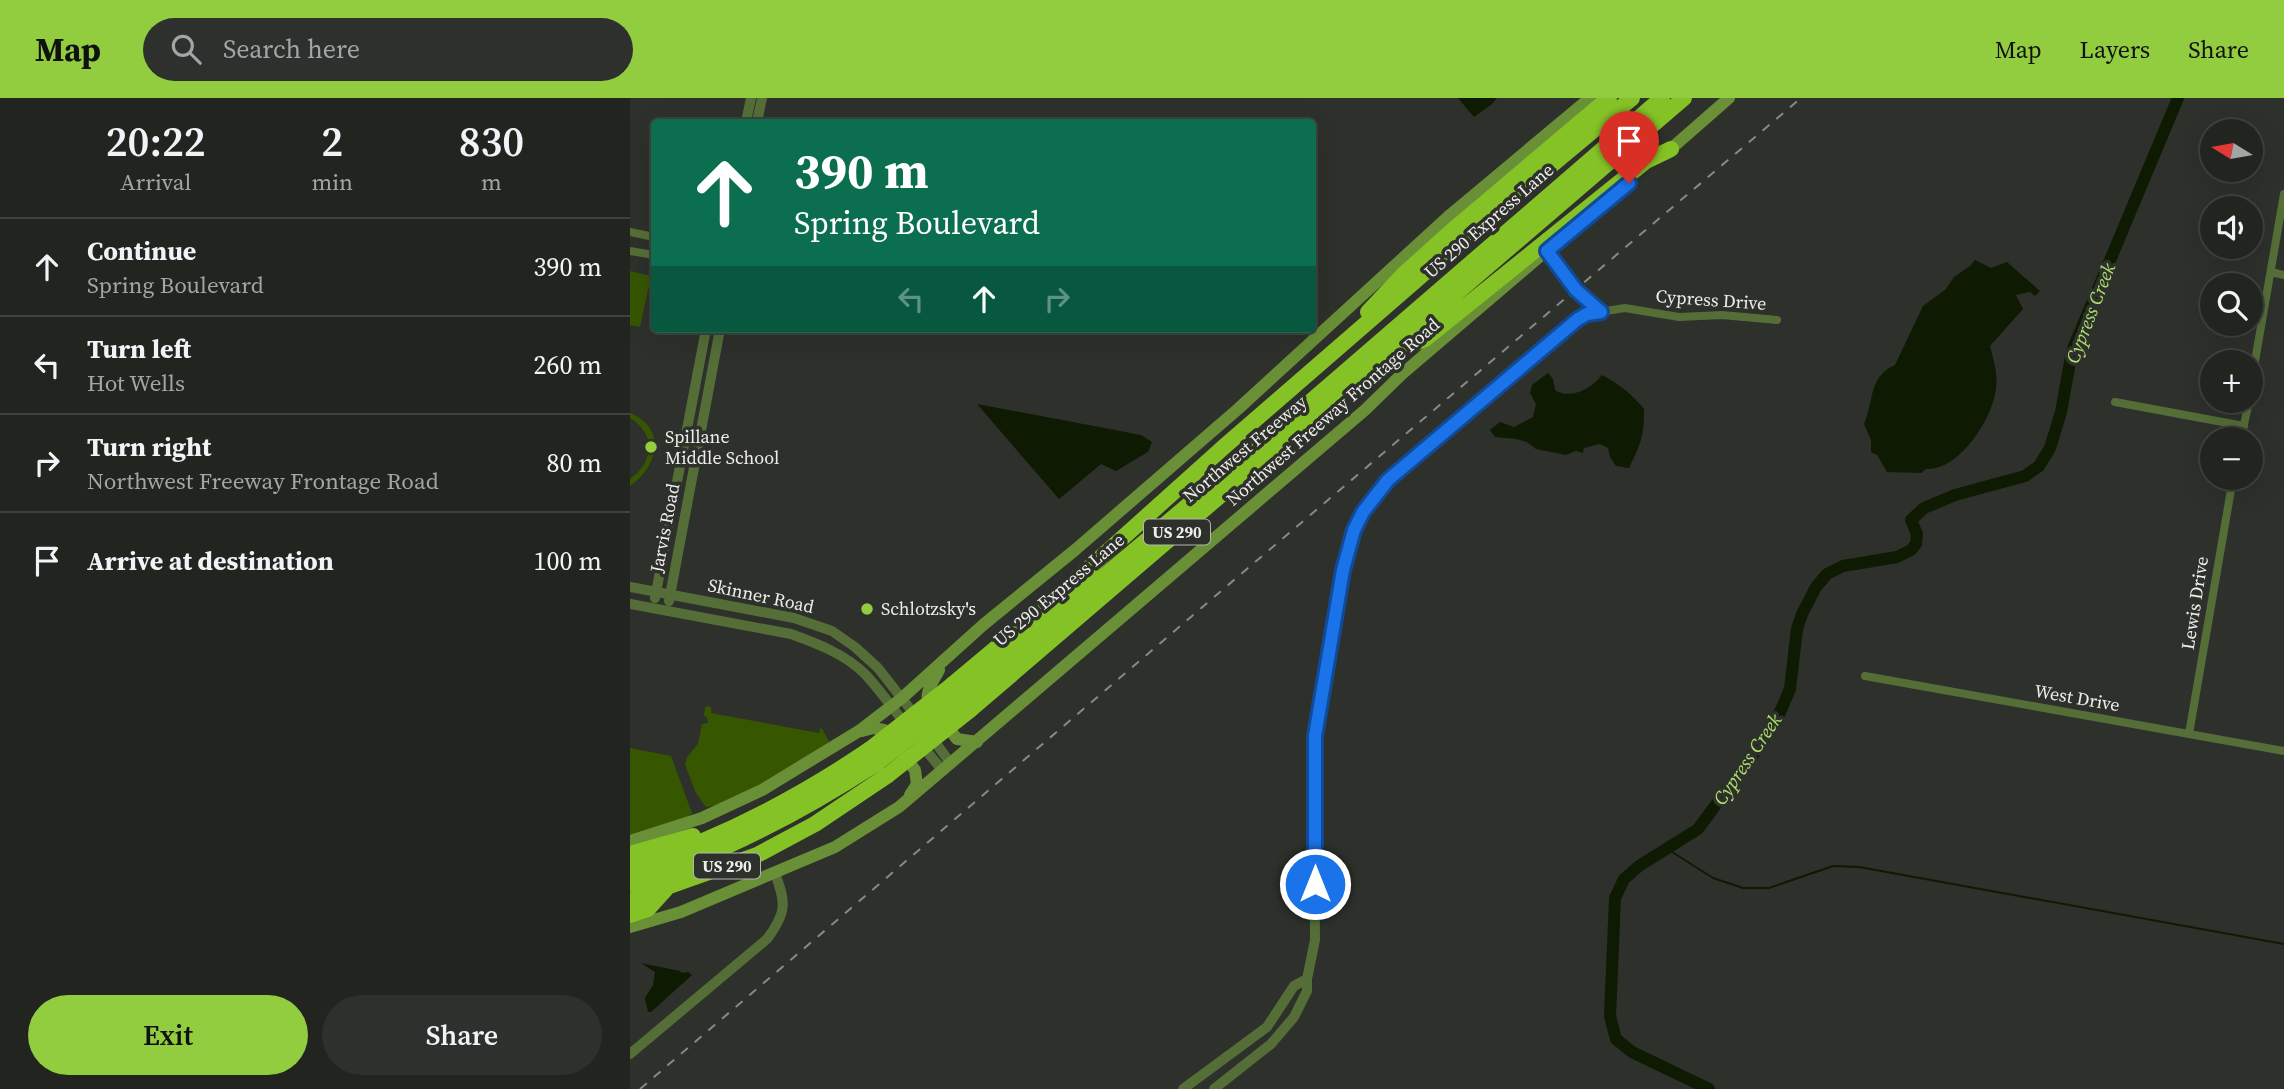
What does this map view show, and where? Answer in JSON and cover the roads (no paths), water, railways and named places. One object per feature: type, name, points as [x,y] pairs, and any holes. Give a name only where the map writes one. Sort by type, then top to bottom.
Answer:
[{"type":"highway","points":[[1364,326],[1368,309],[1404,274],[1609,98]]},
{"type":"highway","name":"Northwest Freeway","points":[[630,868],[709,838],[792,798],[878,762],[961,697],[1050,603],[1226,444],[1632,98]]},
{"type":"highway","name":"US 290 Express Lane","points":[[961,697],[1295,415],[1662,98]]},
{"type":"highway","name":"Northwest Freeway","points":[[630,900],[757,855],[815,824],[878,762],[1142,561],[1684,98]]},
{"type":"highway","points":[[1385,355],[1426,338],[1646,161],[1671,149]]},
{"type":"highway","points":[[630,883],[708,855],[751,836],[803,809],[878,762]]},
{"type":"highway","points":[[630,854],[689,836],[709,838]]},
{"type":"highway","points":[[630,915],[648,909],[666,889]]},
{"type":"main road","points":[[630,841],[702,818],[762,790],[859,731],[891,707],[982,625],[1075,551],[1238,409],[1500,171],[1590,98]]},
{"type":"main road","name":"Northwest Freeway Frontage Road","points":[[630,927],[681,912],[835,847],[908,799],[1365,410],[1402,374],[1729,98]]},
{"type":"main road","points":[[942,663],[927,693],[928,703],[957,739],[977,742]]},
{"type":"main road","points":[[859,731],[873,728],[884,730],[915,770],[916,785],[908,799]]},
{"type":"street","points":[[747,119],[753,98],[762,98],[758,119]]},
{"type":"street","points":[[2257,350],[2284,194]]},
{"type":"street","points":[[630,232],[651,236]]},
{"type":"street","points":[[630,251],[651,254]]},
{"type":"street","points":[[1547,251],[1576,290],[1601,312]]},
{"type":"street","points":[[2270,272],[2284,275]]},
{"type":"street","name":"Cypress Drive","points":[[1601,312],[1625,308],[1679,317],[1722,315],[1777,320]]},
{"type":"street","points":[[1206,1072],[1219,1088],[1271,1044],[1294,1017],[1307,991],[1315,940],[1314,767],[1318,712],[1343,570],[1354,530],[1363,512],[1388,480],[1578,319],[1587,314],[1601,312]]},
{"type":"street","name":"Jarvis Road","points":[[653,608],[705,333]]},
{"type":"street","name":"Jarvis Road","points":[[667,610],[719,333]]},
{"type":"street","points":[[2116,402],[2244,426],[2247,413]]},
{"type":"street","points":[[685,443],[698,445]]},
{"type":"street","name":"Lewis Drive","points":[[2189,734],[2231,490]]},
{"type":"street","name":"Skinner Road","points":[[630,587],[794,618],[832,631],[878,668],[902,698],[947,767]]},
{"type":"street","name":"Skinner Road","points":[[630,604],[791,634],[841,656],[864,673],[891,707],[947,767]]},
{"type":"street","points":[[791,634],[794,618]]},
{"type":"street","name":"West Drive","points":[[1865,676],[2284,751]]},
{"type":"street","points":[[630,1054],[768,939],[777,926],[785,904],[775,873]]},
{"type":"street","points":[[1183,1089],[1267,1027],[1294,986],[1307,979]]},
{"type":"street","points":[[1196,1079],[1204,1089]]},
{"type":"waterway","name":"Cypress Creek","points":[[1709,1089],[1632,1052],[1616,1039],[1610,1016],[1615,898],[1624,879],[1639,866],[1698,829],[1774,726],[1790,689],[1797,629],[1802,614],[1816,587],[1827,574],[1843,566],[1897,557],[1911,550],[1916,544],[1917,534],[1911,520],[1924,508],[1955,495],[2025,476],[2039,466],[2050,448],[2061,412],[2072,351],[2178,98]]},
{"type":"waterway","points":[[1666,848],[1713,878],[1743,888],[1769,888],[1833,866],[1859,867],[2284,944]]},
{"type":"railway","points":[[640,1089],[1801,98]]},
{"type":"place","name":"Spillane Middle School","points":[[651,447]]},
{"type":"place","name":"Schlotzsky's","points":[[867,609]]}]
